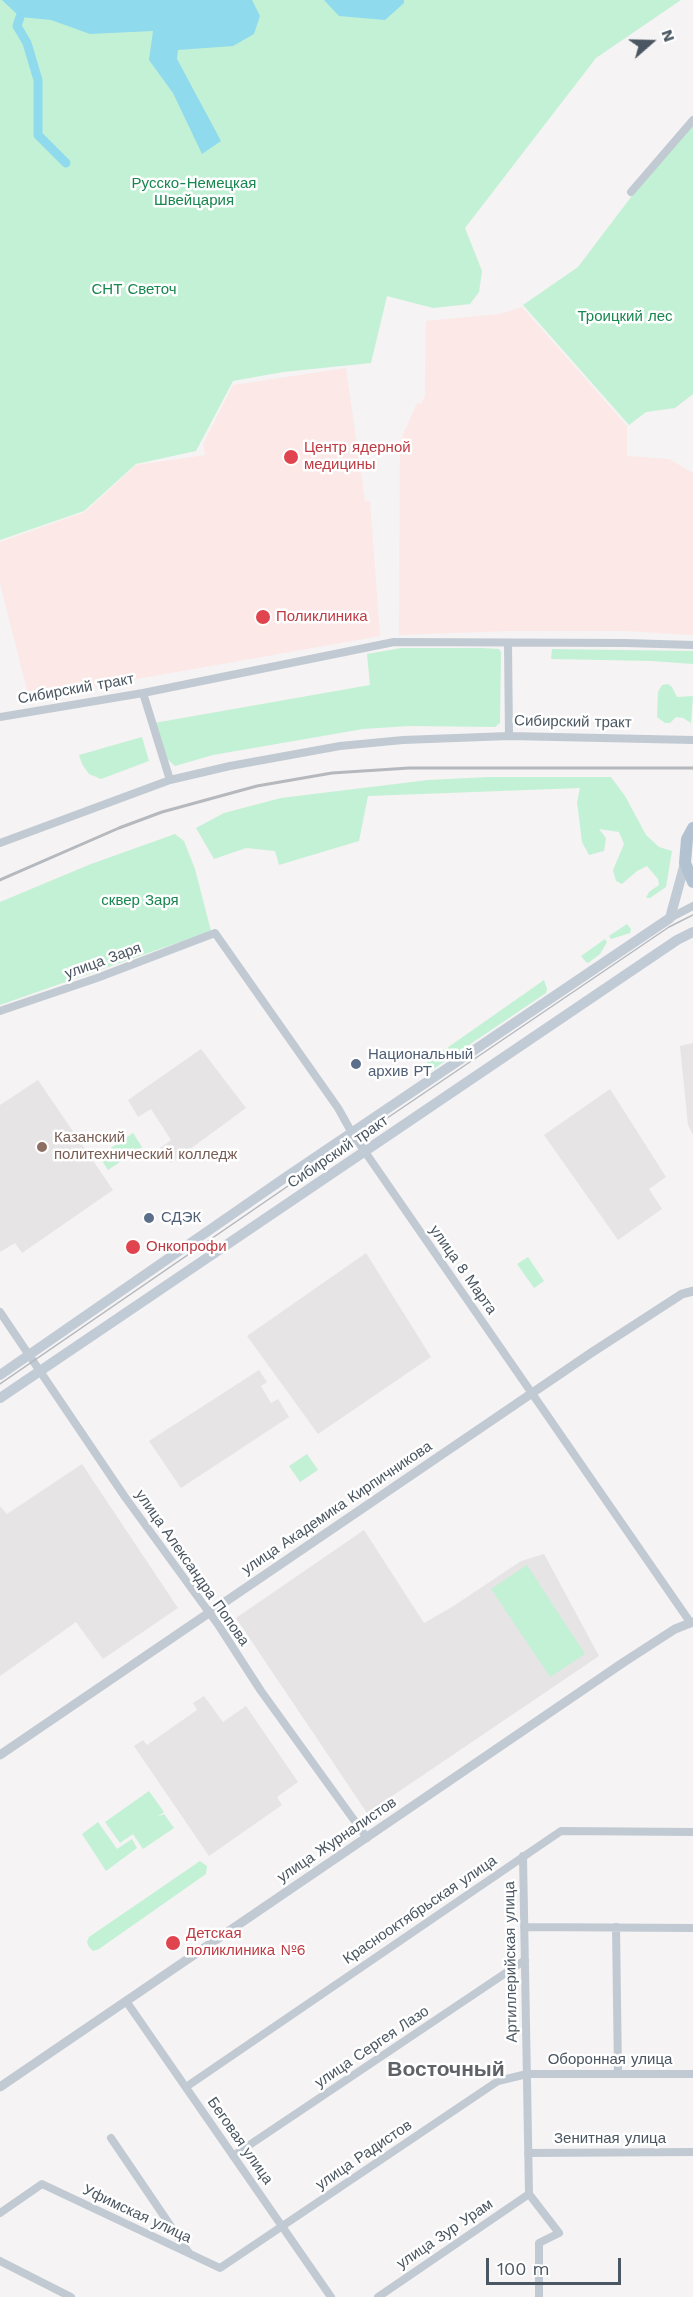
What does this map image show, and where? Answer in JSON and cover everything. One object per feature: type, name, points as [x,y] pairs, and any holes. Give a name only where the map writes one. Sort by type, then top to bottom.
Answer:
[{"type":"main road","points":[[670,918],[685,863],[687,839],[693,828]]},
{"type":"main road","points":[[685,863],[693,882]]},
{"type":"main road","name":"Сибирский тракт","points":[[0,1375],[670,918]]},
{"type":"main road","name":"Сибирский тракт","points":[[0,1398],[677,940],[693,932]]},
{"type":"street","points":[[631,192],[693,120]]},
{"type":"street","name":"Сибирский тракт","points":[[0,717],[143,693],[394,642],[693,645]]},
{"type":"street","points":[[508,644],[509,736]]},
{"type":"street","points":[[143,693],[170,780]]},
{"type":"street","name":"Сибирский тракт","points":[[0,843],[170,780],[230,766],[340,746],[402,740],[509,736],[693,740]]},
{"type":"street","name":"Сибирский тракт","points":[[670,918],[693,906]]},
{"type":"street","name":"улица 8 Марта","points":[[215,933],[692,1622]]},
{"type":"street","name":"улица Заря","points":[[0,1011],[97,978],[215,933]]},
{"type":"street","name":"улица Академика Кирпичникова","points":[[0,1755],[532,1394],[682,1294],[693,1291]]},
{"type":"street","name":"улица Александра Попова","points":[[0,1312],[125,1497],[209,1612],[261,1691],[367,1838]]},
{"type":"street","name":"улица Журналистов","points":[[0,2087],[624,1662],[662,1637],[692,1622]]},
{"type":"street","name":"Краснооктябрьская улица","points":[[186,2087],[561,1831],[693,1832]]},
{"type":"street","name":"Артиллерийская улица","points":[[523,1857],[529,2194]]},
{"type":"street","points":[[524,1927],[693,1928]]},
{"type":"street","points":[[616,1927],[618,2074]]},
{"type":"street","name":"улица Сергея Лазо","points":[[234,2156],[525,1960]]},
{"type":"street","name":"Беговая улица","points":[[126,2001],[332,2297]]},
{"type":"street","name":"Оборонная улица","points":[[527,2074],[693,2074]]},
{"type":"street","name":"улица Радистов","points":[[220,2268],[498,2081],[527,2074]]},
{"type":"street","points":[[111,2138],[189,2253]]},
{"type":"street","name":"Зенитная улица","points":[[528,2152],[693,2152]]},
{"type":"street","name":"Уфимская улица","points":[[0,2213],[42,2184],[220,2268]]},
{"type":"street","points":[[529,2194],[559,2233],[539,2243],[539,2297]]},
{"type":"street","name":"улица Зур Урам","points":[[378,2297],[529,2194]]},
{"type":"street","points":[[0,2261],[71,2297]]},
{"type":"shaded area","points":[[522,307],[627,426],[627,456],[669,459],[693,473],[693,635],[625,631],[508,631],[399,635],[400,442],[417,403],[421,404],[425,396],[426,321],[500,314]]},
{"type":"shaded area","points":[[346,368],[365,501],[370,501],[380,636],[29,698],[0,583],[0,542],[85,512],[136,465],[205,455],[203,444],[233,385]]},
{"type":"shaded area","points":[[693,1043],[693,1135],[688,1125],[680,1046]]},
{"type":"shaded area","points":[[201,1049],[246,1108],[171,1163],[160,1148],[171,1140],[151,1109],[138,1117],[128,1100]]},
{"type":"shaded area","name":"Казанский политехнический колледж","points":[[38,1080],[113,1190],[22,1253],[15,1243],[0,1252],[0,1105]]},
{"type":"shaded area","points":[[610,1089],[666,1177],[649,1189],[662,1209],[618,1240],[544,1135]]},
{"type":"shaded area","points":[[366,1253],[431,1357],[318,1434],[247,1336]]},
{"type":"shaded area","points":[[259,1370],[267,1382],[261,1386],[271,1403],[278,1399],[289,1417],[181,1488],[149,1441]]},
{"type":"shaded area","points":[[82,1464],[178,1608],[103,1659],[76,1622],[0,1676],[0,1506],[7,1514]]},
{"type":"shaded area","points":[[364,1530],[424,1623],[521,1561],[544,1554],[599,1656],[367,1813],[236,1618]]},
{"type":"shaded area","points":[[204,1696],[223,1722],[246,1706],[298,1782],[277,1797],[282,1805],[209,1856],[134,1746],[143,1740],[147,1745],[197,1710],[193,1703]]},
{"type":"green space","name":"СНТ Светоч","points":[[0,0],[681,0],[596,58],[465,228],[482,271],[479,292],[470,304],[433,308],[387,296],[371,363],[283,372],[233,381],[196,451],[136,464],[84,511],[0,540]]},
{"type":"green space","name":"Троицкий лес","points":[[693,125],[693,394],[675,408],[646,412],[629,425],[523,305],[578,267],[631,197]]},
{"type":"green space","points":[[401,648],[499,649],[501,652],[500,723],[495,727],[409,726],[363,729],[213,755],[175,766],[168,760],[154,723],[370,685],[367,654]]},
{"type":"green space","points":[[552,649],[693,651],[693,664],[551,659]]},
{"type":"green space","points":[[668,684],[677,697],[693,696],[691,723],[676,717],[670,723],[665,723],[657,717],[658,692],[662,685]]},
{"type":"green space","points":[[142,737],[149,761],[101,779],[89,774],[82,764],[79,755]]},
{"type":"green space","points":[[489,777],[611,777],[625,796],[646,835],[659,847],[672,851],[666,887],[650,898],[646,898],[649,892],[659,885],[658,879],[647,866],[622,884],[616,881],[613,870],[624,844],[619,832],[599,829],[606,838],[604,851],[589,855],[582,842],[577,802],[580,788],[368,796],[359,841],[279,865],[275,851],[246,848],[214,859],[196,828],[224,813],[281,798],[428,780]]},
{"type":"green space","name":"сквер Заря","points":[[175,834],[184,841],[195,869],[211,931],[0,1005],[0,902],[91,864]]},
{"type":"green space","points":[[627,924],[631,929],[630,933],[611,939],[609,936]]},
{"type":"green space","points":[[605,939],[607,942],[600,954],[588,963],[586,962],[581,956]]},
{"type":"green space","points":[[544,980],[546,993],[432,1070],[427,1062]]},
{"type":"green space","points":[[133,1133],[142,1147],[108,1170],[99,1156]]},
{"type":"green space","points":[[528,1257],[544,1281],[534,1288],[517,1264]]},
{"type":"green space","points":[[307,1454],[318,1470],[300,1482],[289,1466]]},
{"type":"green space","points":[[527,1565],[585,1654],[550,1677],[491,1589]]},
{"type":"green space","points":[[149,1791],[164,1812],[157,1817],[164,1814],[174,1828],[143,1849],[133,1834],[120,1843],[105,1822]]},
{"type":"green space","points":[[98,1822],[117,1849],[132,1839],[137,1848],[106,1871],[82,1834]]},
{"type":"green space","points":[[200,1861],[207,1866],[206,1874],[99,1949],[93,1951],[89,1947],[87,1942],[89,1937]]},
{"type":"water","points":[[2,0],[252,0],[260,16],[254,34],[233,46],[178,50],[177,59],[221,141],[202,154],[173,93],[149,60],[153,31],[90,34],[51,20],[20,17]]},
{"type":"water","points":[[324,0],[404,0],[404,3],[385,20],[339,16]]},
{"type":"waterway","points":[[20,17],[17,26],[27,43],[38,80],[38,135],[66,163]]},
{"type":"tram line","points":[[0,1384],[669,927],[693,915]]},
{"type":"railway","points":[[0,880],[119,828],[162,812],[257,786],[332,773],[409,768],[693,768]]},
{"type":"place","name":"Центр ядерной медицины","points":[[291,457]]},
{"type":"place","name":"Поликлиника","points":[[263,617]]},
{"type":"place","name":"Национальный архив РТ","points":[[356,1064]]},
{"type":"place","name":"Казанский политехнический колледж","points":[[42,1147]]},
{"type":"place","name":"СДЭК","points":[[149,1218]]},
{"type":"place","name":"Онкопрофи","points":[[133,1247]]},
{"type":"place","name":"Детская поликлиника №6","points":[[173,1943]]},
{"type":"district","name":"Восточный","points":[[446,2070]]},
{"type":"park label","name":"Русско-Немецкая Швейцария","points":[[194,192]]}]
